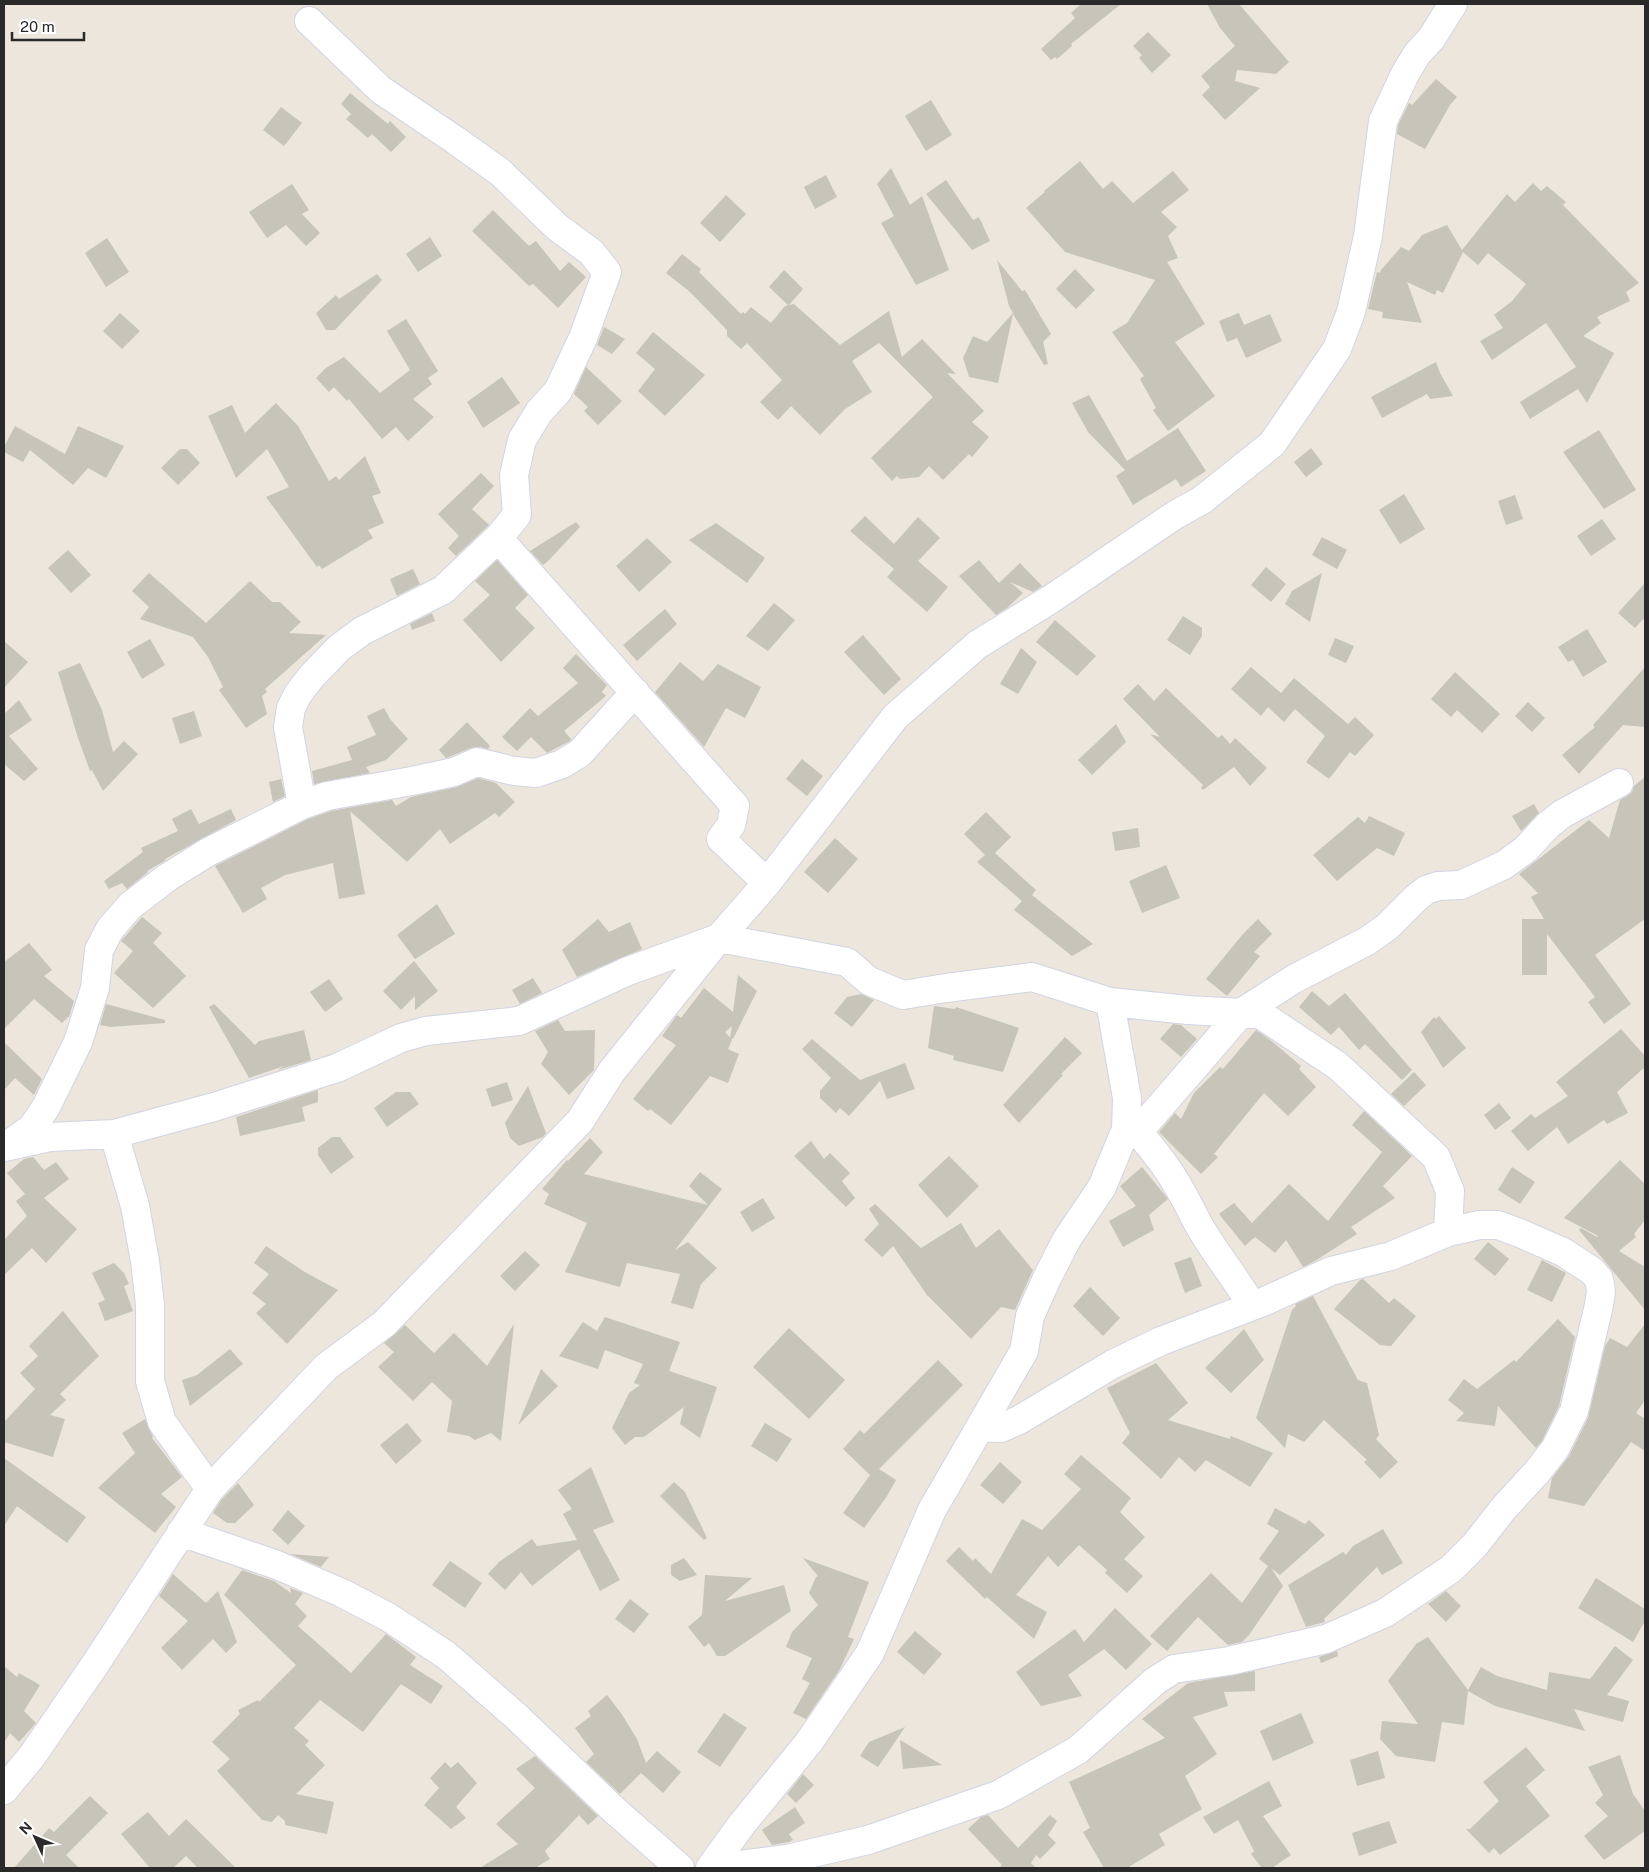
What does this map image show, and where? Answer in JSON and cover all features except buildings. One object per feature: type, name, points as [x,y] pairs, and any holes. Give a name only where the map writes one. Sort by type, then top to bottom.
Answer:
[{"type":"street","points":[[4,1790],[32,1756],[94,1666],[210,1489],[326,1367],[384,1324],[580,1121],[612,1071],[719,938],[804,837],[895,717],[976,645],[1051,599],[1175,514],[1202,500],[1272,444],[1336,349],[1350,312],[1368,236],[1383,121],[1404,74],[1431,39],[1453,4]]},
{"type":"street","points":[[302,804],[288,727],[291,708],[306,683],[339,648],[362,632],[443,590],[498,538],[517,515],[514,475],[522,440],[539,412],[558,391],[583,338],[607,272],[591,252],[557,227],[500,172],[381,90],[309,21]]},
{"type":"street","points":[[498,538],[735,806],[731,825],[722,839],[767,883]]},
{"type":"street","points":[[6,1146],[32,1128],[46,1107],[78,1042],[95,988],[99,950],[110,929],[130,906],[168,877],[208,852],[302,804],[327,796],[454,772],[477,762],[514,771],[536,772],[562,764],[580,753],[635,692]]},
{"type":"street","points":[[710,1868],[742,1824],[809,1742],[870,1653],[932,1510],[1024,1351],[1030,1316],[1047,1278],[1067,1239],[1102,1188],[1131,1133],[1240,1013],[1294,979],[1367,941],[1387,927],[1426,890],[1438,886],[1461,885],[1504,865],[1526,849],[1547,826],[1562,814],[1619,783]]},
{"type":"street","points":[[6,1146],[50,1136],[114,1134],[214,1107],[337,1068],[401,1038],[426,1031],[519,1020],[628,971],[719,938],[847,962],[869,981],[904,996],[946,988],[1032,977],[1110,1002],[1188,1010],[1260,1014],[1338,1066],[1436,1157],[1450,1191],[1448,1232]]},
{"type":"street","points":[[1110,1002],[1127,1098],[1126,1129],[1171,1175],[1180,1188],[1190,1212],[1212,1248],[1236,1279],[1252,1306]]},
{"type":"street","points":[[114,1134],[135,1206],[145,1261],[150,1304],[150,1381],[162,1422],[210,1489]]},
{"type":"street","points":[[715,1868],[787,1859],[868,1840],[998,1795],[1078,1750],[1134,1698],[1174,1669],[1230,1661],[1326,1639],[1385,1614],[1451,1569],[1479,1541],[1503,1509],[1555,1449],[1574,1411],[1601,1291],[1599,1279],[1592,1270],[1562,1252],[1498,1225],[1478,1225],[1448,1232],[1391,1256],[1331,1271],[1252,1306],[1161,1341],[1129,1356],[1019,1420],[1001,1428],[980,1427]]},
{"type":"street","points":[[182,1532],[276,1565],[342,1593],[388,1617],[446,1655],[517,1717],[613,1809],[680,1868]]}]
